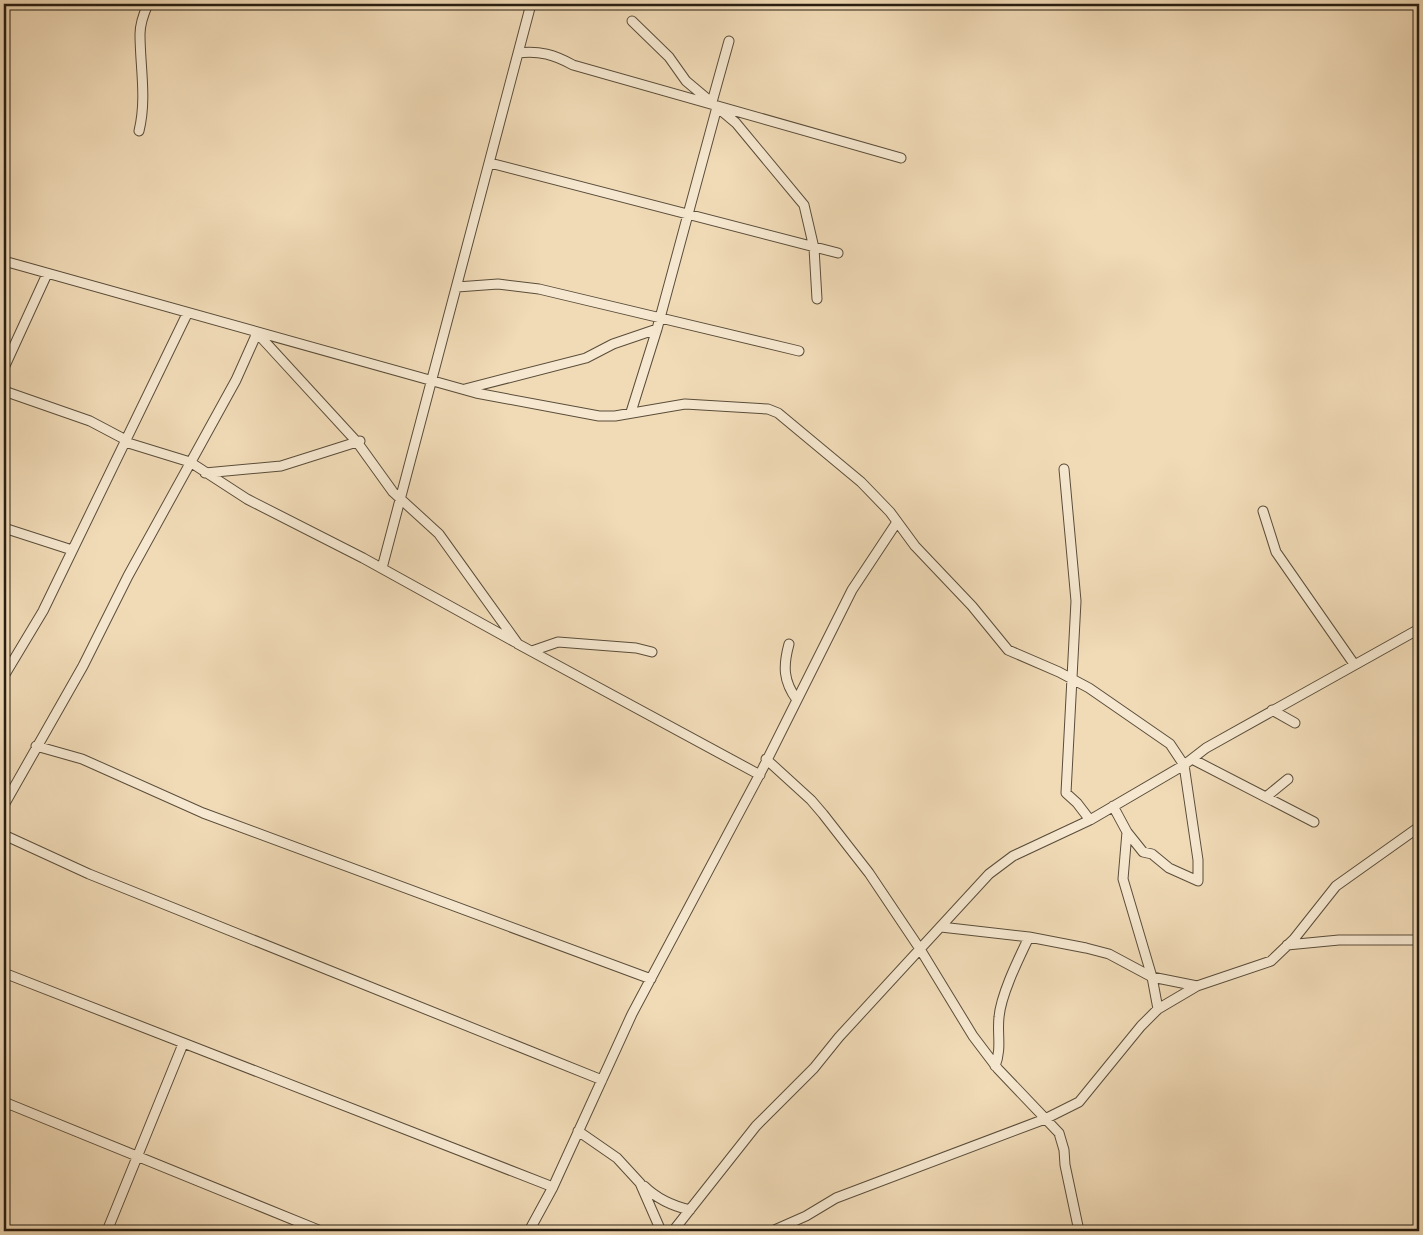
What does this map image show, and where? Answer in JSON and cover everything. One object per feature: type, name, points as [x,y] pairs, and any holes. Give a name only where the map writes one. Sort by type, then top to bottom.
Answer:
[{"type":"street","points":[[139,131],[143,117],[144,82],[140,33],[148,4]]},
{"type":"street","points":[[382,568],[531,4]]},
{"type":"street","points":[[632,21],[669,57],[686,81],[736,123],[804,206],[814,248],[817,299]]},
{"type":"street","points":[[631,412],[657,329],[687,216],[729,41]]},
{"type":"street","points":[[518,53],[531,51],[554,55],[572,65],[901,158]]},
{"type":"street","points":[[490,164],[687,216],[838,253]]},
{"type":"street","points":[[4,261],[257,334],[463,390],[600,416],[684,404],[773,410],[861,482],[897,522],[915,546],[972,606],[1008,650],[1072,678],[1170,744],[1184,765],[1198,860],[1198,881],[1169,868],[1152,854],[1143,852],[1127,832],[1113,806]]},
{"type":"street","points":[[4,368],[47,274]]},
{"type":"street","points":[[457,287],[498,284],[539,289],[799,351]]},
{"type":"street","points":[[4,676],[43,611],[187,314]]},
{"type":"street","points":[[463,390],[586,358],[613,344],[657,329]]},
{"type":"street","points":[[257,334],[359,442],[399,498],[439,534],[518,644]]},
{"type":"street","points":[[4,805],[83,666],[128,576],[236,380],[257,334]]},
{"type":"street","points":[[4,391],[90,421],[126,441],[190,462],[246,499],[382,568],[760,775]]},
{"type":"street","points":[[205,473],[281,466],[359,442]]},
{"type":"street","points":[[1064,469],[1076,601],[1066,793],[1077,802],[1090,820]]},
{"type":"street","points":[[1264,511],[1276,552],[1354,664]]},
{"type":"street","points":[[529,1231],[553,1187],[651,980],[760,775],[766,759],[852,590],[897,522]]},
{"type":"street","points":[[4,528],[72,550]]},
{"type":"street","points":[[673,1231],[756,1126],[790,1094],[839,1037],[1001,864],[1090,820],[1184,765],[1206,748],[1419,629]]},
{"type":"street","points":[[532,651],[558,642],[636,648],[652,652]]},
{"type":"street","points":[[789,644],[784,663],[785,677],[788,689],[797,700]]},
{"type":"street","points":[[1272,710],[1296,723]]},
{"type":"street","points":[[36,746],[82,759],[203,813],[651,980]]},
{"type":"street","points":[[766,759],[811,800],[823,814],[869,874],[920,949],[968,1029],[995,1066],[1059,1133],[1079,1231]]},
{"type":"street","points":[[1192,759],[1314,822]]},
{"type":"street","points":[[1266,797],[1288,779]]},
{"type":"street","points":[[772,1231],[788,1222],[806,1216],[836,1198],[869,1184],[1045,1119],[1080,1102],[1141,1026],[1158,1009],[1197,986],[1215,978],[1271,961],[1287,946],[1336,886],[1419,827]]},
{"type":"street","points":[[1127,832],[1123,878],[1152,977],[1158,1009]]},
{"type":"street","points":[[4,834],[89,874],[602,1080]]},
{"type":"street","points":[[941,927],[1029,937],[1109,954],[1152,977],[1197,986]]},
{"type":"street","points":[[995,1066],[1000,1053],[999,1016],[1013,972],[1029,937]]},
{"type":"street","points":[[1287,946],[1339,940],[1419,940]]},
{"type":"street","points":[[4,973],[553,1187]]},
{"type":"street","points":[[107,1231],[183,1044]]},
{"type":"street","points":[[4,1102],[321,1231]]},
{"type":"street","points":[[578,1131],[617,1158],[651,1194],[690,1210]]},
{"type":"street","points":[[640,1182],[661,1231]]}]
